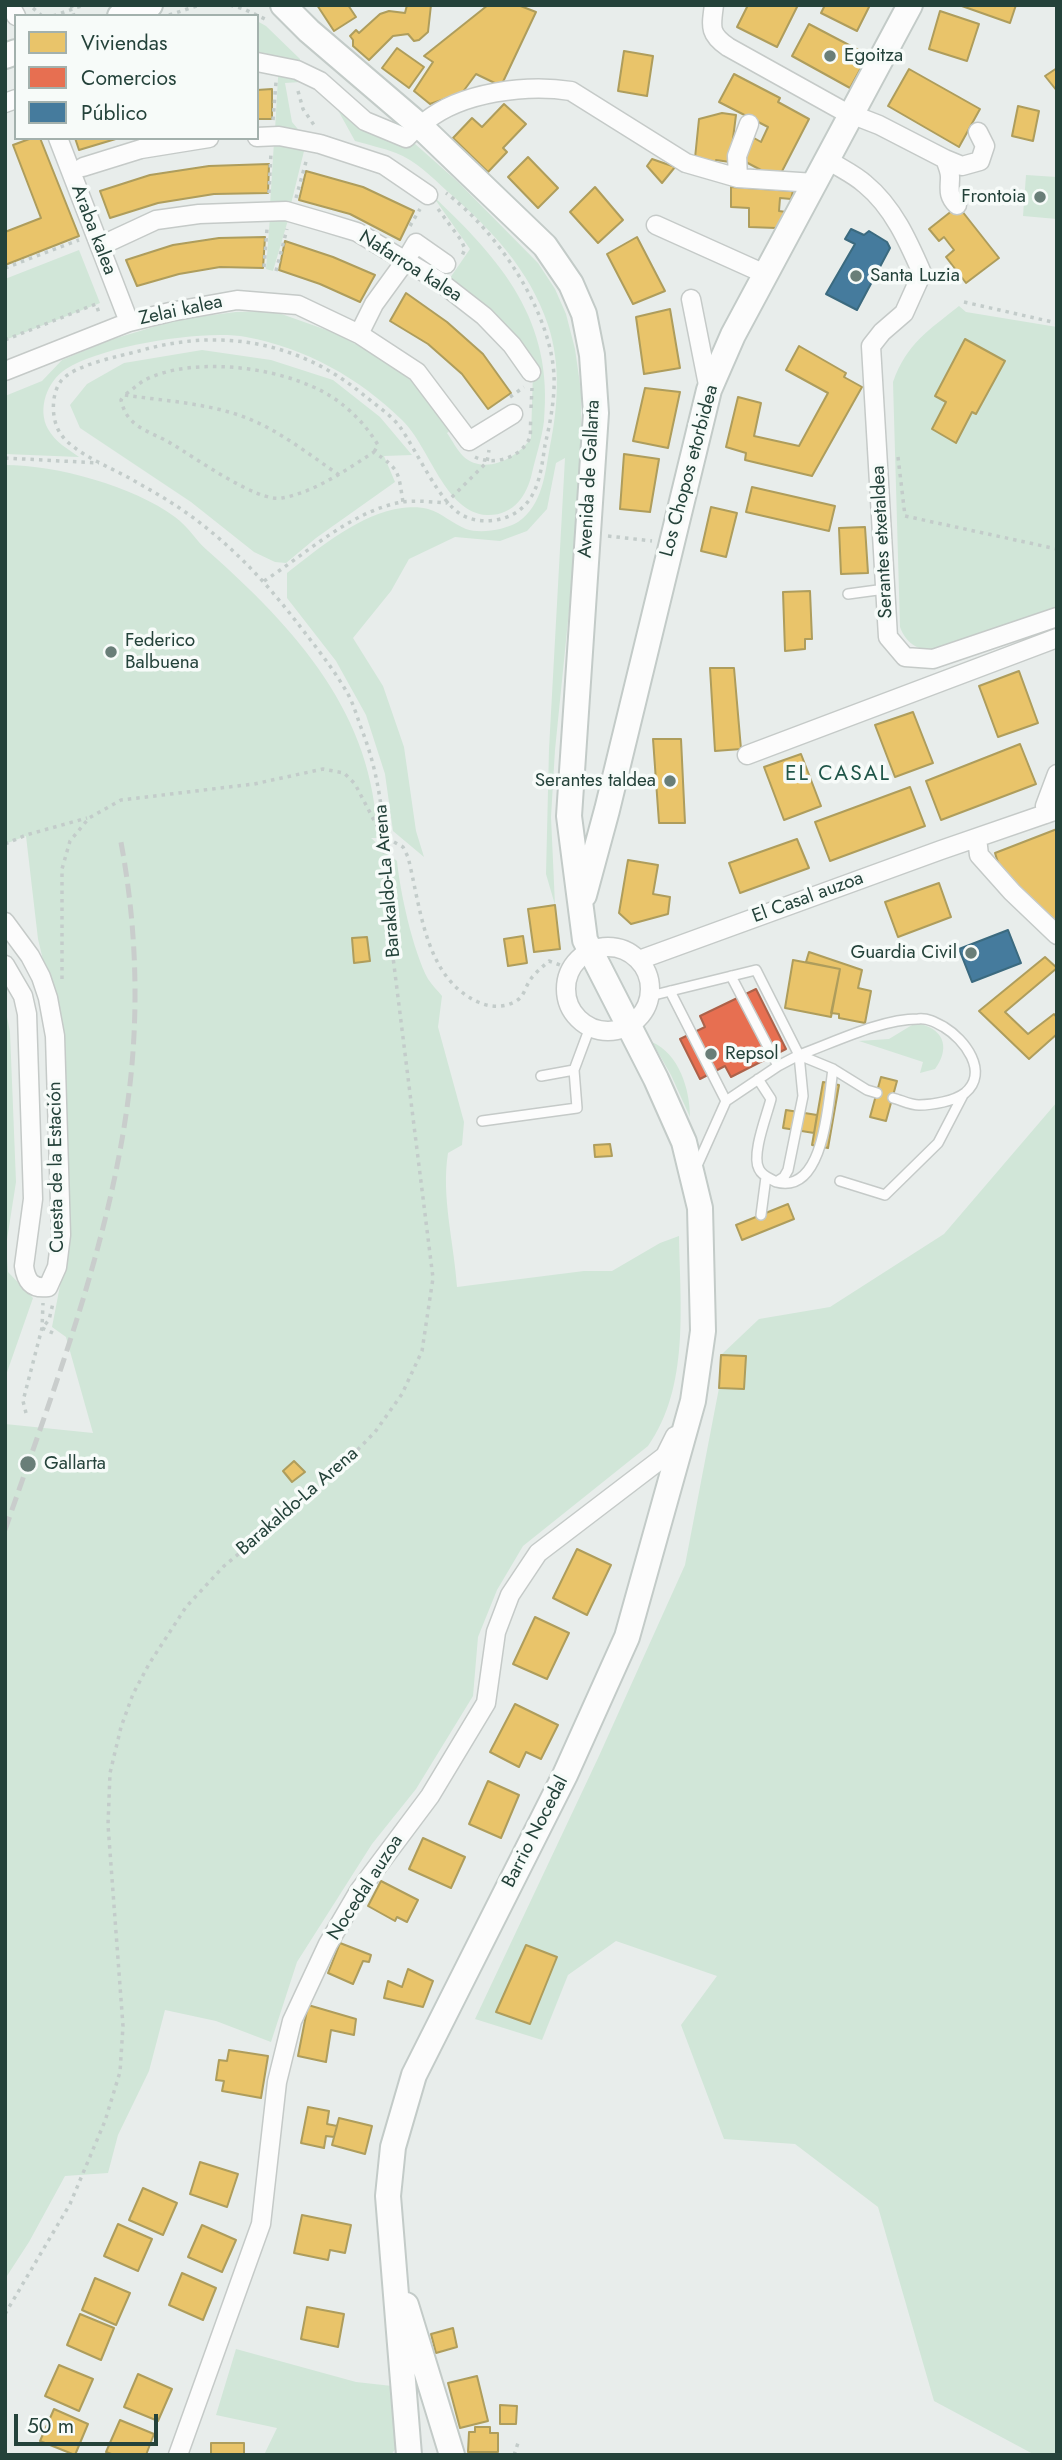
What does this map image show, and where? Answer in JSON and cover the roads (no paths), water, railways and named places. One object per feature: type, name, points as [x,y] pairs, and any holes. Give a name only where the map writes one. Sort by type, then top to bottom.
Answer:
[{"type":"street","points":[[125,14],[149,5]]},
{"type":"street","points":[[714,5],[711,27],[716,38],[754,63],[851,115],[878,125],[962,166],[980,161],[985,146],[978,132]]},
{"type":"street","name":"Los Chopos etorbidea","points":[[581,906],[607,810],[709,390],[733,335],[909,5]]},
{"type":"street","name":"Avenida de Gallarta","points":[[277,14],[309,31],[420,126],[545,246],[571,284],[584,314],[592,355],[596,413],[569,816],[583,933],[671,1110],[693,1175]]},
{"type":"street","points":[[259,62],[297,70],[320,81],[365,121],[406,138],[411,133]]},
{"type":"street","points":[[426,121],[444,109],[470,99],[526,88],[571,91],[686,163],[738,178],[815,183]]},
{"type":"street","points":[[738,178],[737,156],[749,124]]},
{"type":"street","points":[[265,136],[312,142],[384,165],[432,190]]},
{"type":"street","name":"Araba kalea","points":[[59,140],[129,322]]},
{"type":"street","name":"Araba kalea","points":[[83,167],[141,149],[197,140]]},
{"type":"street","points":[[945,159],[950,175],[948,190],[957,205]]},
{"type":"street","name":"Serantes etxetaldea","points":[[828,160],[855,176],[884,201],[912,249],[922,273],[904,313],[883,331],[871,346],[888,636],[905,657],[933,659],[1057,617]]},
{"type":"street","name":"Nafarroa kalea","points":[[100,246],[156,220],[199,214],[292,213],[357,232],[442,284],[484,316],[512,345],[531,377]]},
{"type":"street","points":[[656,225],[765,274]]},
{"type":"street","points":[[446,264],[415,243],[401,257],[359,334],[417,372],[433,397],[449,412],[469,440],[508,407]]},
{"type":"street","points":[[691,299],[709,390]]},
{"type":"street","name":"Zelai kalea","points":[[5,371],[129,322],[237,300],[298,305],[359,334]]},
{"type":"street","points":[[747,755],[1057,638]]},
{"type":"street","points":[[1051,812],[1045,806],[1057,774]]},
{"type":"street","points":[[569,816],[607,810]]},
{"type":"street","name":"El Casal auzoa","points":[[639,960],[1051,812]]},
{"type":"street","points":[[977,838],[979,855],[1012,892],[1057,935]]},
{"type":"street","name":"Cuesta de la Estación","points":[[5,922],[30,956],[41,977],[55,1036],[61,1235],[57,1267],[48,1287],[38,1288],[31,1284],[24,1266],[33,1199],[27,1014],[23,996],[5,965]]},
{"type":"street","points":[[617,947],[639,960],[647,971],[650,996],[639,1018],[629,1026],[613,1031],[590,1027],[579,1019],[570,1008],[566,982],[579,958],[590,950],[617,947]]},
{"type":"street","name":"Barrio Nocedal","points":[[409,2455],[388,2196],[393,2147],[414,2075],[565,1774],[627,1637],[693,1401],[704,1331],[700,1208],[693,1175]]},
{"type":"street","name":"Nocedal auzoa","points":[[178,2455],[261,2224],[277,2082],[292,2021],[328,1944],[359,1891],[430,1796],[486,1703],[496,1632],[510,1595],[538,1553],[665,1456],[693,1401]]},
{"type":"street","name":"Barrio Nocedal","points":[[393,2260],[452,2455]]},
{"type":"lane","points":[[848,594],[885,589]]},
{"type":"lane","points":[[650,996],[756,970],[799,1055],[803,1096],[788,1170],[784,1177],[776,1182]]},
{"type":"lane","points":[[732,976],[778,1066]]},
{"type":"lane","points":[[670,991],[726,1101]]},
{"type":"lane","points":[[693,1175],[726,1101],[778,1066],[799,1055],[881,1025],[909,1019],[934,1021],[954,1033],[966,1046],[973,1060],[975,1074],[971,1087],[963,1095],[938,1143],[884,1195],[840,1181]]},
{"type":"lane","points":[[482,1121],[577,1108],[574,1070],[590,1027]]},
{"type":"lane","points":[[799,1055],[834,1069],[867,1090],[877,1093]]},
{"type":"lane","points":[[758,1079],[771,1098],[756,1155],[758,1168],[766,1177],[787,1184],[797,1182],[806,1175],[814,1163],[819,1150],[834,1069]]},
{"type":"lane","points":[[541,1076],[574,1070]]},
{"type":"lane","points":[[892,1098],[917,1105],[963,1095]]},
{"type":"lane","points":[[761,1215],[766,1177]]},
{"type":"railway","points":[[5,1530],[81,1306],[112,1191],[123,1133],[131,1075],[135,985],[132,925],[120,837]]},
{"type":"place","name":"Egoitza","points":[[830,56]]},
{"type":"place","name":"Frontoia","points":[[1040,197]]},
{"type":"place","name":"Santa Luzia","points":[[856,276]]},
{"type":"place","name":"Federico Balbuena","points":[[111,652]]},
{"type":"place","name":"Serantes taldea","points":[[670,781]]},
{"type":"place","name":"Guardia Civil","points":[[971,953]]},
{"type":"place","name":"Repsol","points":[[711,1054]]},
{"type":"place","name":"Gallarta","points":[[28,1464]]},
{"type":"district","name":"EL CASAL","points":[[838,775]]}]
